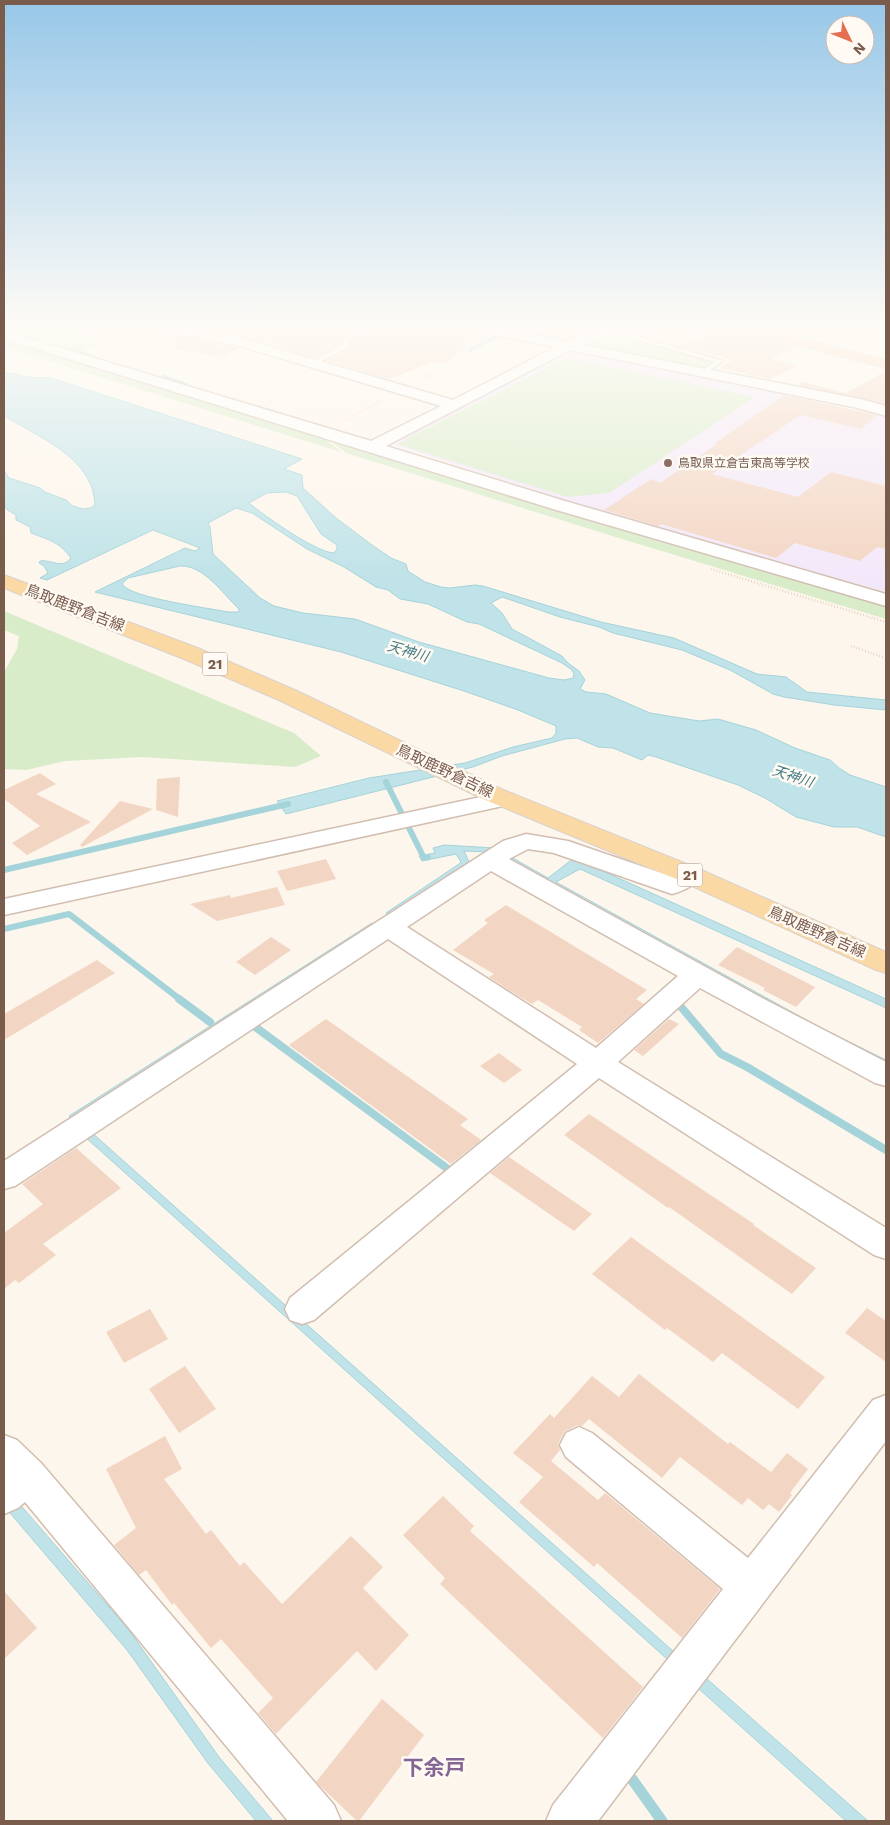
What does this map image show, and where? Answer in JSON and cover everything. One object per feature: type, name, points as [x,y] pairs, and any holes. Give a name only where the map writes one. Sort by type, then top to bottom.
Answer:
[{"type":"main road","name":"鳥取鹿野倉吉線","points":[[4,581],[192,654],[289,696],[498,796],[690,875],[886,963]]},
{"type":"street","points":[[254,410],[558,505],[886,600]]},
{"type":"street","points":[[374,446],[445,410]]},
{"type":"street","points":[[4,908],[498,796]]},
{"type":"street","points":[[4,1177],[512,846],[526,841],[559,846],[672,886],[690,875]]},
{"type":"street","points":[[490,860],[697,975],[886,1075]]},
{"type":"street","points":[[388,927],[598,1063],[886,1245]]},
{"type":"street","points":[[302,1310],[598,1063],[697,975]]},
{"type":"street","points":[[569,1821],[886,1412]]},
{"type":"street","points":[[579,1445],[751,1586]]},
{"type":"street","points":[[12,1475],[318,1821]]},
{"type":"path","points":[[325,432],[364,410]]},
{"type":"path","points":[[851,646],[886,658]]},
{"type":"shaded area","name":"鳥取県立倉吉東高等学校","points":[[453,410],[854,410],[886,417],[886,592],[638,523],[388,443]]},
{"type":"green space","points":[[207,410],[241,410],[322,436],[341,452]]},
{"type":"green space","points":[[463,410],[735,410],[609,493],[568,497],[397,444]]},
{"type":"green space","points":[[323,435],[886,604],[886,619],[346,453]]},
{"type":"green space","points":[[4,611],[294,733],[321,756],[295,767],[143,757],[65,761],[26,770],[4,769],[4,672],[17,649],[19,636],[4,630]]},
{"type":"water","name":"天神川","points":[[4,410],[151,410],[302,459],[284,469],[302,475],[303,488],[336,518],[391,558],[406,564],[408,571],[425,582],[449,588],[483,586],[601,622],[674,638],[757,674],[786,677],[807,692],[886,700],[886,710],[834,705],[784,697],[773,694],[730,670],[682,650],[613,633],[502,597],[491,603],[502,613],[512,629],[562,656],[579,671],[585,680],[580,689],[586,692],[606,694],[650,713],[699,721],[718,719],[756,730],[795,748],[830,760],[850,775],[886,787],[886,837],[857,827],[834,827],[796,817],[765,798],[738,785],[656,757],[648,755],[642,760],[613,748],[598,747],[577,738],[565,739],[502,756],[473,767],[286,814],[277,801],[369,778],[465,763],[513,747],[552,738],[556,733],[556,726],[464,691],[341,652],[95,592],[185,548],[195,551],[200,548],[153,530],[47,580],[40,578],[48,573],[44,566],[39,563],[40,561],[60,564],[71,558],[63,548],[31,533],[30,527],[16,520],[16,515],[6,509],[4,504],[4,470],[9,478],[40,488],[45,492],[66,500],[73,506],[83,509],[91,508],[95,504],[93,491],[81,468],[72,459],[50,443],[4,415]],"holes":[[[286,492],[297,496],[321,534],[337,545],[334,553],[315,547],[303,540],[249,503],[267,493]],[[236,508],[252,513],[307,549],[344,567],[376,587],[388,590],[400,599],[428,604],[467,622],[479,624],[562,663],[572,670],[573,678],[564,680],[549,678],[419,642],[355,619],[303,613],[274,606],[260,598],[213,554],[208,523]],[[180,566],[189,567],[205,575],[239,609],[239,612],[228,612],[154,598],[139,594],[122,584],[128,578]]]},
{"type":"water","points":[[444,845],[495,848],[548,878],[574,858],[886,999],[886,1008],[580,869],[556,882],[821,1028],[886,1060],[886,1069],[487,852],[464,851],[470,864],[392,916],[386,913],[461,862],[456,854],[422,861],[419,856],[435,853],[433,848]]},
{"type":"water","points":[[372,923],[377,926],[74,1121],[69,1116]]},
{"type":"water","points":[[90,1131],[673,1651],[667,1659],[84,1136]]},
{"type":"water","points":[[4,1486],[128,1629],[219,1757],[273,1821],[256,1821],[207,1762],[127,1650],[4,1506]]},
{"type":"water","points":[[706,1678],[868,1821],[846,1821],[699,1689]]},
{"type":"building","points":[[762,410],[855,410],[877,415],[861,429],[801,415],[712,474],[798,497],[831,472],[886,486],[886,549],[877,547],[860,561],[795,543],[776,558],[661,524],[658,526],[604,510],[651,479],[660,483],[717,444],[714,444]]},
{"type":"building","points":[[40,773],[56,784],[36,794],[91,822],[27,855],[12,843],[40,826],[4,799],[4,790]]},
{"type":"building","points":[[180,777],[178,817],[156,810],[157,779]]},
{"type":"building","points":[[120,801],[153,809],[82,847],[80,845]]},
{"type":"building","points":[[326,859],[336,879],[287,891],[277,871]]},
{"type":"building","points":[[277,887],[285,905],[217,921],[190,904],[230,895],[231,898]]},
{"type":"building","points":[[506,905],[647,990],[636,999],[644,1004],[598,1043],[579,1030],[582,1027],[538,1000],[532,1004],[510,991],[489,977],[494,974],[453,950],[488,923],[484,920]]},
{"type":"building","points":[[271,937],[291,950],[255,975],[236,962]]},
{"type":"building","points":[[737,947],[815,987],[796,1007],[763,990],[765,988],[718,965]]},
{"type":"building","points":[[97,960],[115,973],[4,1040],[4,1014]]},
{"type":"building","points":[[326,1019],[468,1119],[460,1125],[481,1140],[451,1164],[289,1045]]},
{"type":"building","points":[[669,1019],[679,1024],[643,1056],[634,1050]]},
{"type":"building","points":[[499,1053],[522,1070],[504,1083],[480,1066]]},
{"type":"building","points":[[589,1114],[754,1224],[816,1268],[792,1294],[564,1135]]},
{"type":"building","points":[[76,1148],[121,1188],[43,1244],[56,1255],[19,1283],[15,1280],[4,1289],[4,1233],[43,1204],[22,1184]]},
{"type":"building","points":[[509,1157],[592,1214],[574,1231],[490,1173]]},
{"type":"building","points":[[631,1237],[825,1377],[798,1409],[722,1353],[713,1362],[667,1328],[665,1330],[592,1274]]},
{"type":"building","points":[[867,1308],[886,1321],[886,1362],[845,1333]]},
{"type":"building","points":[[150,1309],[168,1339],[124,1363],[106,1332]]},
{"type":"building","points":[[185,1366],[216,1409],[179,1433],[149,1389]]},
{"type":"building","points":[[639,1374],[728,1444],[730,1442],[771,1472],[787,1453],[808,1469],[790,1493],[792,1495],[779,1512],[769,1504],[763,1510],[748,1498],[742,1505],[680,1457],[662,1478],[589,1419],[582,1426],[578,1425],[564,1432],[558,1444],[560,1450],[551,1461],[598,1500],[605,1493],[720,1589],[682,1638],[597,1563],[594,1567],[519,1502],[543,1477],[513,1453],[550,1414],[554,1418],[592,1376],[619,1397]]},
{"type":"building","points":[[165,1436],[182,1469],[164,1479],[206,1534],[211,1530],[240,1566],[244,1562],[282,1604],[351,1536],[383,1567],[363,1588],[409,1635],[376,1671],[357,1651],[276,1734],[258,1713],[273,1698],[221,1639],[211,1648],[174,1603],[172,1605],[146,1570],[139,1575],[114,1545],[136,1528],[106,1469]]},
{"type":"building","points":[[443,1496],[474,1526],[470,1531],[643,1687],[603,1738],[440,1584],[445,1578],[403,1535]]},
{"type":"building","points":[[4,1591],[37,1628],[4,1659]]},
{"type":"building","points":[[382,1699],[424,1735],[359,1821],[357,1821],[316,1782]]},
{"type":"waterway","points":[[386,782],[424,858],[428,857]]},
{"type":"waterway","points":[[4,870],[288,804]]},
{"type":"waterway","points":[[4,929],[69,914],[181,1000]]},
{"type":"waterway","points":[[179,999],[210,1022]]},
{"type":"waterway","points":[[676,1001],[721,1054],[747,1067],[886,1150]]},
{"type":"waterway","points":[[254,1026],[452,1172]]},
{"type":"waterway","points":[[632,1779],[662,1821]]},
{"type":"place","name":"鳥取県立倉吉東高等学校","points":[[668,463]]},
{"type":"district","name":"下余戸","points":[[434,1767]]}]
